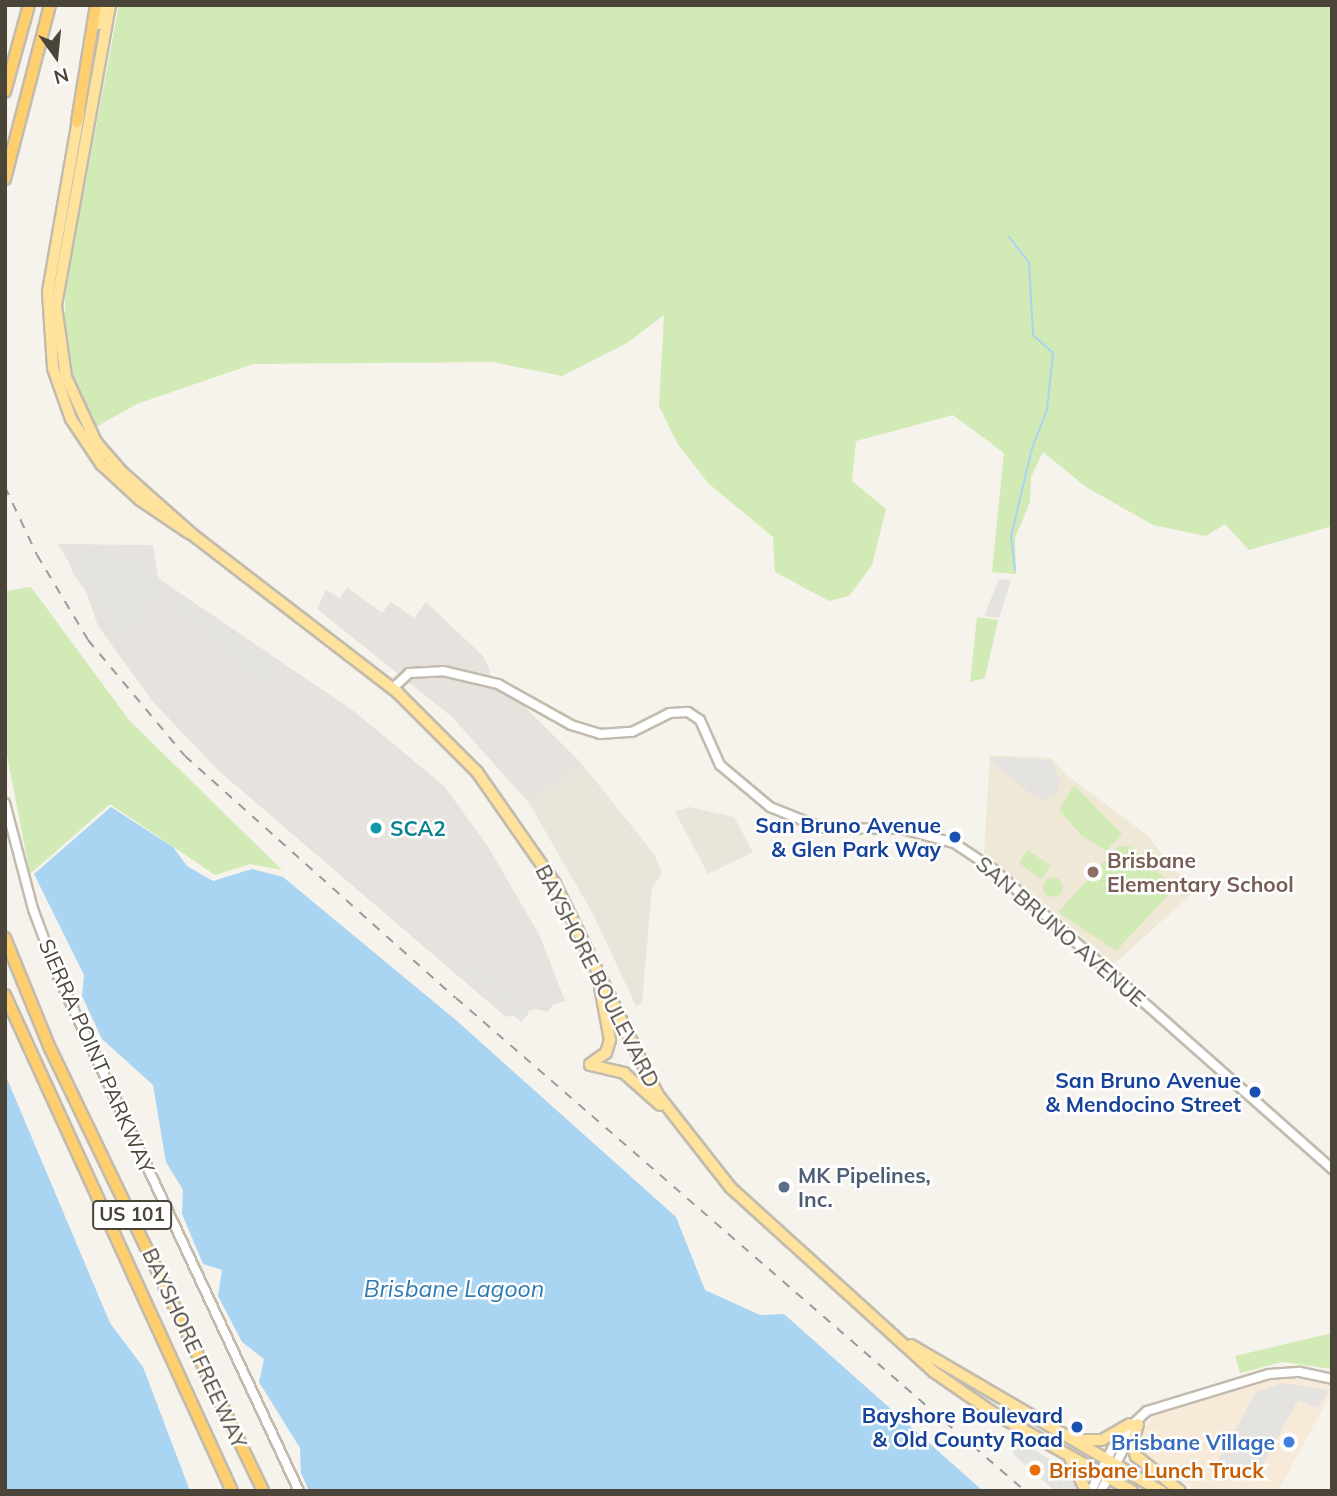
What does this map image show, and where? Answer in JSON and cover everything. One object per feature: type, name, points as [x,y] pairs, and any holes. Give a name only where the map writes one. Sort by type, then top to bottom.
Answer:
[{"type":"highway","points":[[5,92],[29,5]]},
{"type":"highway","points":[[5,179],[50,5]]},
{"type":"highway","points":[[77,122],[96,5]]},
{"type":"highway","name":"BAYSHORE FREEWAY","points":[[5,938],[50,1048],[262,1491]]},
{"type":"highway","name":"BAYSHORE FREEWAY","points":[[5,995],[232,1491]]},
{"type":"main road","name":"BAYSHORE BOULEVARD","points":[[102,5],[77,122],[47,292],[47,338],[57,383],[75,425],[101,464],[171,524],[193,535]]},
{"type":"main road","name":"BAYSHORE BOULEVARD","points":[[110,5],[59,278],[58,346],[71,393],[96,442],[122,472],[193,535],[392,688],[455,748],[509,812],[555,884],[633,1050],[672,1118],[752,1210],[904,1342],[934,1372],[972,1399],[1132,1491]]},
{"type":"main road","points":[[596,970],[610,1040],[606,1053],[590,1064],[624,1073],[672,1118]]},
{"type":"main road","name":"BAYSHORE BOULEVARD","points":[[904,1342],[1161,1491]]},
{"type":"main road","points":[[1071,1440],[1102,1440],[1134,1424]]},
{"type":"main road","points":[[1134,1424],[1132,1444],[1136,1456],[1180,1491]]},
{"type":"main road","points":[[1070,1457],[1089,1491]]},
{"type":"street","name":"SAN BRUNO AVENUE","points":[[392,688],[409,673],[443,671],[498,684],[571,725],[600,734],[632,732],[670,713],[688,712],[699,720],[724,770],[769,807],[822,828],[902,829],[954,843],[993,869],[1332,1169]]},
{"type":"street","name":"SIERRA POINT PARKWAY","points":[[5,803],[29,896],[57,974],[299,1491]]},
{"type":"street","points":[[1089,1491],[1104,1475],[1134,1424],[1147,1411],[1269,1374],[1300,1372],[1332,1378]]},
{"type":"street","points":[[1101,1491],[1104,1475]]},
{"type":"shaded area","points":[[79,543],[148,561],[163,584],[284,666],[263,689],[167,603],[171,599],[167,596],[149,605],[155,612],[131,638],[126,633],[119,638],[72,572],[67,551]]},
{"type":"shaded area","points":[[58,544],[153,545],[158,578],[355,712],[444,786],[487,845],[539,934],[565,1001],[506,1017],[220,772],[153,702],[98,626],[86,591]]},
{"type":"shaded area","points":[[999,579],[1011,580],[999,618],[984,616]]},
{"type":"shaded area","points":[[347,587],[382,613],[391,602],[414,618],[426,602],[484,657],[490,671],[489,687],[521,703],[582,764],[529,803],[452,717],[317,609],[326,590],[340,598]]},
{"type":"shaded area","name":"Brisbane Elementary School","points":[[990,755],[1051,758],[1068,776],[1146,834],[1194,892],[1114,964],[984,852]]},
{"type":"shaded area","points":[[991,757],[1051,760],[1060,782],[1058,793],[1044,800],[1034,796],[991,762]]},
{"type":"shaded area","points":[[582,764],[654,854],[662,873],[652,888],[642,1003],[636,1006],[593,914],[529,803]]},
{"type":"shaded area","points":[[689,807],[734,817],[753,852],[708,874],[675,812]]},
{"type":"shaded area","points":[[530,935],[542,956],[535,964],[519,940]]},
{"type":"shaded area","points":[[459,952],[517,996],[513,999],[529,1013],[521,1022],[457,965]]},
{"type":"shaded area","points":[[549,980],[557,1000],[547,1012],[536,1009],[529,1003]]},
{"type":"shaded area","points":[[1284,1377],[1332,1385],[1332,1392],[1278,1491],[1199,1491],[1139,1454],[1137,1436],[1156,1414]]},
{"type":"shaded area","points":[[1282,1383],[1329,1390],[1318,1408],[1298,1400],[1255,1480],[1217,1462],[1256,1392]]},
{"type":"shaded area","points":[[1017,1440],[1061,1466],[1076,1484],[1075,1491],[1055,1491],[1013,1454]]},
{"type":"green space","points":[[119,5],[1332,5],[1332,526],[1249,550],[1225,524],[1206,536],[1153,525],[1086,487],[1043,452],[1031,477],[1030,502],[1015,538],[1016,574],[992,572],[1004,453],[953,415],[856,441],[852,481],[886,509],[872,565],[849,596],[829,601],[775,572],[773,537],[708,483],[677,443],[659,406],[664,315],[627,343],[562,376],[492,362],[253,364],[137,404],[94,428],[70,367],[64,333],[66,285]]},
{"type":"green space","points":[[31,587],[129,720],[282,870],[250,864],[215,875],[110,804],[30,874],[5,745],[5,591]]},
{"type":"green space","points":[[977,617],[998,620],[985,678],[970,682]]},
{"type":"green space","points":[[1074,785],[1122,834],[1106,851],[1081,835],[1059,810]]},
{"type":"green space","points":[[1119,846],[1131,847],[1171,884],[1171,892],[1116,951],[1058,912]]},
{"type":"green space","points":[[1028,850],[1051,866],[1041,879],[1019,863]]},
{"type":"green space","points":[[1053,877],[1060,880],[1063,887],[1060,894],[1053,897],[1046,894],[1043,887],[1046,880]]},
{"type":"green space","points":[[1332,1333],[1332,1369],[1283,1362],[1240,1373],[1235,1356]]},
{"type":"water","name":"Brisbane Lagoon","points":[[111,807],[173,847],[187,866],[213,881],[252,869],[283,877],[457,1021],[676,1217],[705,1290],[760,1315],[784,1314],[983,1491],[309,1491],[301,1473],[300,1448],[259,1382],[264,1359],[242,1342],[218,1296],[222,1270],[203,1264],[182,1214],[183,1190],[166,1162],[153,1085],[102,1039],[82,996],[84,975],[34,874]]},
{"type":"water","points":[[5,1074],[110,1323],[143,1367],[190,1491],[5,1491]]},
{"type":"waterway","points":[[1009,237],[1029,263],[1033,335],[1053,353],[1047,410],[1032,448],[1011,537],[1015,570]]},
{"type":"railway","points":[[5,487],[37,555],[88,640],[185,756],[456,998],[1025,1491]]},
{"type":"place","name":"SCA2","points":[[376,828]]},
{"type":"place","name":"San Bruno Avenue & Glen Park Way","points":[[955,837]]},
{"type":"place","name":"Brisbane Elementary School","points":[[1093,872]]},
{"type":"place","name":"San Bruno Avenue & Mendocino Street","points":[[1255,1092]]},
{"type":"place","name":"MK Pipelines, Inc.","points":[[784,1187]]},
{"type":"place","name":"Bayshore Boulevard & Old County Road","points":[[1077,1427]]},
{"type":"place","name":"Brisbane Village","points":[[1289,1442]]},
{"type":"place","name":"Brisbane Lunch Truck","points":[[1035,1470]]}]
